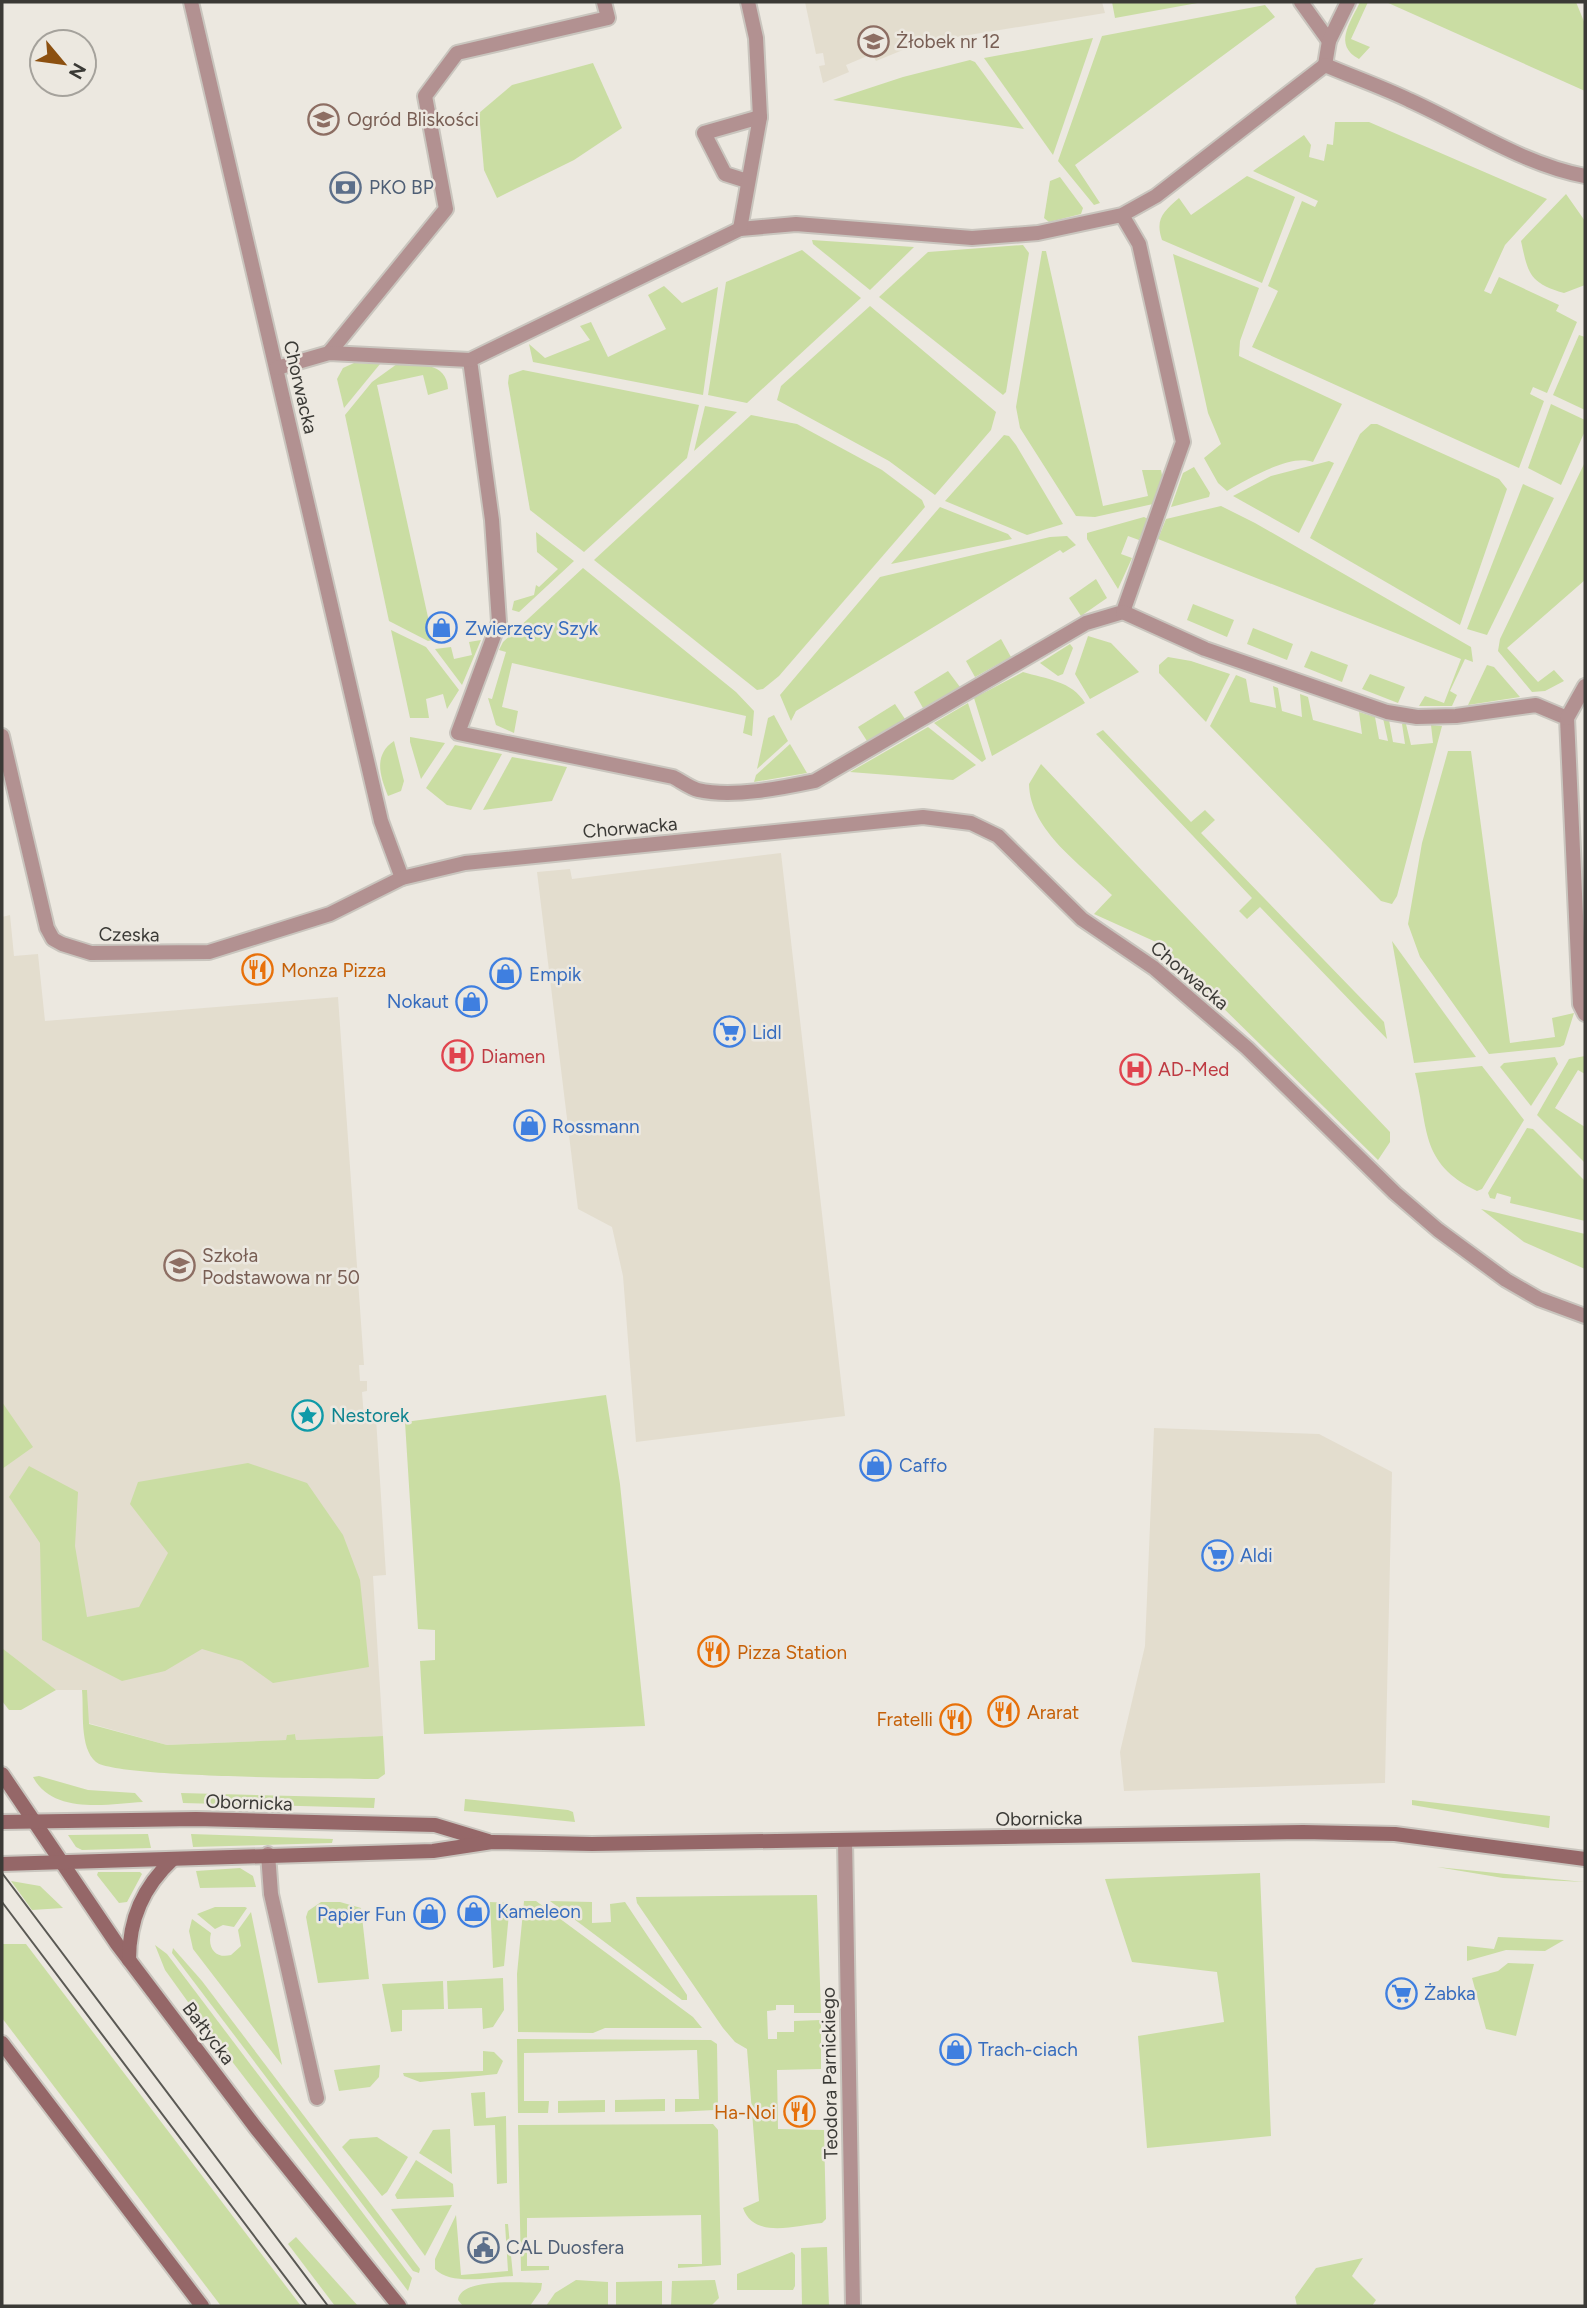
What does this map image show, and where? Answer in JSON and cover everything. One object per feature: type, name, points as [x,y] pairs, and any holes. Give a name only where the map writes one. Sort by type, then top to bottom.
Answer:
[{"type":"main road","name":"Bałtycka","points":[[2,1774],[129,1960],[256,2128],[399,2306]]},
{"type":"main road","name":"Obornicka","points":[[2,1822],[197,1819],[435,1825],[492,1842]]},
{"type":"main road","name":"Obornicka","points":[[2,1864],[433,1851],[492,1842],[592,1844],[1353,1833],[1395,1834],[1585,1859]]},
{"type":"main road","points":[[129,1960],[129,1942],[137,1908],[153,1880],[173,1859]]},
{"type":"main road","points":[[2,2043],[202,2306]]},
{"type":"street","name":"Chorwacka","points":[[191,2],[381,821],[402,878],[464,863],[923,817],[971,823],[998,836],[1082,919],[1154,968],[1247,1048],[1395,1193],[1438,1230],[1506,1280],[1539,1299],[1585,1316]]},
{"type":"street","points":[[329,353],[446,209],[425,96],[457,53],[608,19],[604,2]]},
{"type":"street","points":[[740,229],[760,117],[756,38],[748,2]]},
{"type":"street","points":[[1301,2],[1329,41]]},
{"type":"street","points":[[277,368],[329,353],[470,360],[740,229],[796,224],[972,238],[1038,233],[1122,215],[1156,196],[1325,65],[1329,41],[1348,2]]},
{"type":"street","points":[[1325,65],[1409,100],[1484,139],[1563,172],[1585,176]]},
{"type":"street","points":[[747,181],[725,174],[704,133],[760,117]]},
{"type":"street","points":[[1122,215],[1139,244],[1183,442],[1123,612]]},
{"type":"street","points":[[470,360],[492,520],[499,622],[458,733],[673,778],[698,790],[745,791],[786,787],[816,781],[1086,622],[1123,612],[1205,649],[1387,712],[1417,717],[1456,716],[1536,705],[1567,718]]},
{"type":"street","points":[[1585,685],[1567,718],[1580,1004],[1585,1014]]},
{"type":"street","name":"Czeska","points":[[3,743],[47,928],[53,939],[62,944],[91,953],[209,952],[330,915],[402,878]]},
{"type":"street","name":"Teodora Parnickiego","points":[[845,1840],[853,2306]]},
{"type":"street","points":[[268,1854],[271,1894],[317,2098]]},
{"type":"shaded area","name":"Żłobek nr 12","points":[[805,2],[1102,2],[1105,13],[920,43],[876,61],[872,54],[846,65],[849,72],[823,83],[819,66],[825,65],[823,53],[816,54]]},
{"type":"shaded area","points":[[781,853],[845,1416],[636,1442],[623,1276],[612,1227],[578,1209],[537,872],[570,869],[572,879]]},
{"type":"shaded area","name":"Szkoła Podstawowa nr 50","points":[[10,915],[14,956],[38,954],[45,1021],[338,997],[364,1365],[359,1365],[360,1381],[367,1381],[367,1391],[362,1392],[364,1418],[376,1418],[386,1575],[373,1576],[383,1736],[296,1740],[295,1734],[287,1735],[287,1740],[167,1745],[88,1723],[87,1690],[56,1690],[2,1648],[2,917]]},
{"type":"shaded area","points":[[1154,1428],[1319,1434],[1392,1472],[1385,1783],[1124,1791],[1120,1752],[1145,1646]]},
{"type":"green space","points":[[1112,2],[1203,2],[1115,18]]},
{"type":"green space","points":[[1360,2],[1368,2],[1351,39],[1370,47],[1359,59],[1351,53],[1345,40],[1348,26]]},
{"type":"green space","points":[[1386,2],[1576,2],[1585,24],[1585,91]]},
{"type":"green space","points":[[1265,5],[1275,17],[1075,165],[1100,203],[1094,205],[1058,161],[1102,36]]},
{"type":"green space","points":[[1093,38],[1053,155],[984,58]]},
{"type":"green space","points":[[970,60],[975,62],[1024,129],[833,100],[903,77]]},
{"type":"green space","points":[[593,63],[622,128],[574,160],[497,198],[484,170],[479,113],[512,85]]},
{"type":"green space","points":[[1335,122],[1369,122],[1547,199],[1505,245],[1484,291],[1491,294],[1499,277],[1559,305],[1556,311],[1577,322],[1547,393],[1533,387],[1530,394],[1544,401],[1519,468],[1252,347],[1278,291],[1268,286],[1302,201],[1315,207],[1318,201],[1253,171],[1304,135],[1311,145],[1309,157],[1324,161],[1327,144],[1333,145]]},
{"type":"green space","points":[[1247,176],[1295,197],[1262,283],[1162,240],[1159,227],[1162,216],[1179,198],[1191,215]]},
{"type":"green space","points":[[1060,177],[1083,208],[1081,214],[1049,222],[1044,218],[1050,181]]},
{"type":"green space","points":[[1566,194],[1585,221],[1585,285],[1564,293],[1544,285],[1532,275],[1521,241]]},
{"type":"green space","points":[[812,240],[914,247],[870,290],[813,244]]},
{"type":"green space","points":[[1023,245],[1029,253],[1006,392],[1003,395],[879,297],[928,252]]},
{"type":"green space","points":[[802,250],[861,298],[747,403],[708,395],[726,282]]},
{"type":"green space","points":[[1042,251],[1046,251],[1103,506],[1148,496],[1142,470],[1161,470],[1163,480],[1153,504],[1095,517],[1076,516],[1020,428],[1016,407]]},
{"type":"green space","points":[[1173,254],[1259,288],[1240,341],[1239,356],[1342,404],[1313,462],[1304,460],[1282,464],[1227,491],[1218,483],[1204,458],[1221,444],[1208,413]]},
{"type":"green space","points":[[664,286],[682,303],[718,287],[703,395],[533,362],[529,344],[545,358],[590,340],[580,326],[591,322],[608,357],[666,329],[648,295]]},
{"type":"green space","points":[[870,306],[996,412],[991,430],[935,495],[889,461],[777,400],[781,386]]},
{"type":"green space","points":[[1579,335],[1585,337],[1585,410],[1553,395]]},
{"type":"green space","points":[[354,363],[380,364],[344,408],[337,379],[343,368]]},
{"type":"green space","points":[[397,364],[430,366],[437,369],[443,373],[448,389],[428,395],[423,375],[377,385],[433,640],[428,641],[389,621],[345,415],[372,382]]},
{"type":"green space","points":[[523,370],[699,405],[687,458],[584,552],[530,510],[508,383],[509,375]]},
{"type":"green space","points":[[1551,404],[1585,420],[1585,431],[1561,485],[1528,468]]},
{"type":"green space","points":[[705,406],[737,412],[694,451]]},
{"type":"green space","points":[[751,415],[797,424],[882,470],[922,500],[925,507],[779,676],[763,689],[757,690],[594,560]]},
{"type":"green space","points":[[1371,424],[1377,424],[1499,479],[1507,489],[1460,625],[1310,538],[1360,434]]},
{"type":"green space","points":[[1004,435],[1009,436],[1016,445],[1063,524],[1027,535],[945,501]]},
{"type":"green space","points":[[1329,461],[1334,463],[1299,533],[1233,496],[1271,476]]},
{"type":"green space","points":[[1585,462],[1585,580],[1507,648],[1538,682],[1554,670],[1564,681],[1545,691],[1532,692],[1498,651],[1500,639]]},
{"type":"green space","points":[[1194,467],[1210,493],[1209,497],[1171,507],[1183,473]]},
{"type":"green space","points":[[1523,484],[1554,498],[1487,635],[1467,629]]},
{"type":"green space","points":[[1221,506],[1471,647],[1473,662],[1465,659],[1450,691],[1457,695],[1452,706],[1419,706],[1425,696],[1444,703],[1461,659],[1158,539],[1166,519]]},
{"type":"green space","points":[[940,507],[1008,534],[1012,539],[891,564]]},
{"type":"green space","points":[[1144,517],[1148,519],[1139,540],[1128,536],[1121,554],[1132,558],[1118,589],[1087,539],[1087,533]]},
{"type":"green space","points":[[536,532],[574,561],[519,612],[512,610],[514,601],[534,595],[536,585],[539,587],[558,569],[537,552]]},
{"type":"green space","points":[[1067,536],[1076,545],[1063,553],[1060,550],[796,711],[791,721],[780,695],[880,577],[1050,537]]},
{"type":"green space","points":[[583,568],[736,692],[754,711],[752,736],[743,733],[746,716],[512,663],[502,707],[518,711],[514,733],[496,725],[488,698],[492,699],[506,652],[499,650],[503,642]]},
{"type":"green space","points":[[1096,579],[1107,598],[1081,616],[1069,598]]},
{"type":"green space","points":[[1193,604],[1234,620],[1227,637],[1187,620]]},
{"type":"green space","points":[[1253,628],[1293,644],[1287,660],[1247,644]]},
{"type":"green space","points":[[391,630],[426,647],[459,690],[447,709],[443,694],[426,699],[429,718],[410,718]]},
{"type":"green space","points":[[1088,636],[1111,643],[1139,672],[1090,699],[1075,674]]},
{"type":"green space","points":[[1001,639],[1011,657],[975,677],[966,661]]},
{"type":"green space","points":[[481,640],[462,685],[435,649],[451,647],[454,659],[472,655],[469,642]]},
{"type":"green space","points":[[1070,644],[1073,648],[1063,674],[1058,676],[1040,663]]},
{"type":"green space","points":[[1311,651],[1348,665],[1342,682],[1304,667]]},
{"type":"green space","points":[[1168,657],[1191,661],[1230,674],[1206,722],[1159,673],[1159,665]]},
{"type":"green space","points":[[1487,665],[1494,667],[1520,697],[1468,705]]},
{"type":"green space","points":[[948,671],[960,687],[923,708],[914,692]]},
{"type":"green space","points":[[1023,672],[1066,685],[1085,703],[992,756],[974,698]]},
{"type":"green space","points":[[1370,674],[1405,687],[1398,703],[1362,689]]},
{"type":"green space","points":[[1236,675],[1246,679],[1250,702],[1276,708],[1273,686],[1278,688],[1282,711],[1302,717],[1300,694],[1308,697],[1313,720],[1362,734],[1359,712],[1375,717],[1379,739],[1388,741],[1383,718],[1389,720],[1393,742],[1405,744],[1402,724],[1406,724],[1411,745],[1433,743],[1431,725],[1442,726],[1397,896],[1392,904],[1381,901],[1210,726]]},
{"type":"green space","points":[[968,703],[986,759],[982,762],[934,723]]},
{"type":"green space","points":[[895,704],[905,719],[867,741],[858,727]]},
{"type":"green space","points":[[774,715],[788,741],[757,769],[768,718]]},
{"type":"green space","points":[[928,727],[976,765],[953,780],[850,772]]},
{"type":"green space","points":[[1103,730],[1191,822],[1205,810],[1215,820],[1201,833],[1384,1022],[1387,1039],[1260,907],[1247,919],[1239,911],[1252,898],[1096,734]]},
{"type":"green space","points":[[410,737],[445,743],[421,779],[410,742]]},
{"type":"green space","points":[[394,741],[404,781],[401,791],[388,796],[380,766],[383,753]]},
{"type":"green space","points":[[790,744],[807,773],[754,782],[756,775]]},
{"type":"green space","points":[[455,745],[502,754],[471,810],[447,805],[426,788]]},
{"type":"green space","points":[[1448,751],[1471,751],[1510,1043],[1555,1037],[1552,1018],[1574,1013],[1564,1045],[1560,1047],[1489,1054],[1420,957],[1408,924],[1422,843]]},
{"type":"green space","points":[[512,757],[567,767],[552,801],[483,810]]},
{"type":"green space","points":[[1041,764],[1390,1132],[1390,1142],[1378,1160],[1156,942],[1094,914],[1112,895],[1060,846],[1038,817],[1029,784]]},
{"type":"green space","points":[[1392,941],[1476,1057],[1414,1063]]},
{"type":"green space","points":[[1585,1056],[1585,1074],[1578,1070],[1555,1108],[1585,1127],[1585,1163],[1537,1115],[1569,1059]]},
{"type":"green space","points":[[1555,1057],[1558,1064],[1531,1106],[1500,1067],[1504,1063]]},
{"type":"green space","points":[[1482,1066],[1524,1120],[1482,1189],[1477,1191],[1458,1180],[1436,1156],[1425,1127],[1415,1073]]},
{"type":"green space","points":[[1527,1128],[1533,1129],[1585,1181],[1585,1221],[1510,1203],[1511,1197],[1497,1193],[1495,1199],[1490,1198],[1488,1193]]},
{"type":"green space","points":[[1481,1209],[1585,1234],[1585,1269],[1524,1242]]},
{"type":"green space","points":[[606,1395],[620,1484],[645,1726],[424,1734],[420,1661],[435,1660],[435,1630],[418,1629],[405,1422]]},
{"type":"green space","points":[[2,1402],[33,1447],[2,1469]]},
{"type":"green space","points":[[248,1463],[307,1483],[343,1535],[360,1580],[369,1667],[273,1683],[242,1661],[202,1649],[165,1671],[122,1681],[42,1640],[40,1543],[9,1497],[29,1466],[78,1492],[75,1546],[87,1617],[139,1607],[168,1553],[130,1504],[138,1482]]},
{"type":"green space","points":[[2,1648],[56,1690],[21,1710],[9,1710],[2,1701]]},
{"type":"green space","points":[[82,1690],[87,1690],[89,1724],[167,1745],[286,1740],[287,1735],[295,1734],[296,1740],[383,1736],[385,1774],[378,1779],[276,1777],[183,1774],[112,1767],[96,1762],[87,1748],[83,1728]]},
{"type":"green space","points":[[39,1776],[88,1790],[135,1793],[143,1802],[98,1805],[67,1802],[42,1789],[33,1777]]},
{"type":"green space","points":[[181,1793],[375,1798],[374,1808],[183,1803]]},
{"type":"green space","points":[[465,1799],[568,1810],[573,1812],[575,1822],[464,1811]]},
{"type":"green space","points":[[1412,1800],[1550,1816],[1549,1828],[1412,1805]]},
{"type":"green space","points":[[148,1834],[151,1848],[82,1850],[76,1847],[68,1835]]},
{"type":"green space","points":[[191,1834],[333,1839],[332,1843],[193,1847]]},
{"type":"green space","points":[[1437,1867],[1584,1882],[1503,1878]]},
{"type":"green space","points":[[240,1868],[253,1876],[256,1887],[200,1888],[196,1871]]},
{"type":"green space","points":[[98,1872],[142,1874],[127,1902],[119,1903],[97,1875]]},
{"type":"green space","points":[[1260,1873],[1271,2136],[1147,2148],[1138,2036],[1224,2022],[1217,1972],[1132,1962],[1105,1879]]},
{"type":"green space","points":[[11,1881],[40,1886],[63,1908],[32,1910]]},
{"type":"green space","points":[[817,1895],[821,2013],[794,2013],[794,2005],[776,2005],[776,2010],[767,2011],[768,2039],[777,2039],[777,2032],[794,2032],[794,2021],[821,2020],[821,2069],[777,2070],[778,2129],[824,2130],[826,2219],[822,2223],[801,2226],[766,2227],[756,2224],[743,2208],[759,2201],[747,2049],[735,2042],[723,2028],[637,1903],[636,1897]]},
{"type":"green space","points":[[524,1901],[536,1901],[693,2017],[702,2028],[605,2028],[593,2033],[518,2032],[517,1974]]},
{"type":"green space","points":[[550,1901],[592,1902],[592,1923],[611,1922],[610,1904],[625,1902],[687,1995],[687,2000],[682,2000]]},
{"type":"green space","points":[[321,1902],[340,1902],[361,1908],[369,1979],[318,1983],[306,1917],[308,1911]]},
{"type":"green space","points":[[490,1902],[510,1903],[504,1966],[493,1968]]},
{"type":"green space","points":[[215,1907],[247,1908],[234,1927],[223,1925],[215,1929],[197,1914]]},
{"type":"green space","points":[[251,1912],[282,2065],[193,1949],[189,1931],[192,1919],[211,1933],[210,1943],[217,1954],[231,1955],[241,1946],[238,1930]]},
{"type":"green space","points":[[1498,1937],[1564,1940],[1545,1951],[1506,1950],[1467,1961],[1467,1946],[1494,1949]]},
{"type":"green space","points":[[2,1944],[26,1944],[301,2306],[221,2306],[2,2018]]},
{"type":"green space","points":[[155,1945],[167,1954],[412,2278],[408,2291],[211,2034],[165,1970]]},
{"type":"green space","points":[[173,1948],[202,1981],[420,2269],[419,2273],[413,2271],[172,1953]]},
{"type":"green space","points":[[1508,1963],[1534,1964],[1516,2036],[1486,2029],[1472,1978],[1498,1971]]},
{"type":"green space","points":[[503,1978],[504,2010],[493,2027],[483,2029],[482,2008],[448,2009],[447,1981]]},
{"type":"green space","points":[[443,1981],[444,2009],[402,2010],[402,2031],[391,2032],[382,1984]]},
{"type":"green space","points":[[517,2039],[711,2040],[717,2044],[718,2107],[715,2110],[675,2112],[675,2099],[699,2099],[697,2050],[524,2053],[524,2101],[549,2101],[548,2113],[518,2113]]},
{"type":"green space","points":[[483,2051],[494,2052],[503,2061],[497,2074],[420,2082],[404,2076],[403,2073],[483,2071]]},
{"type":"green space","points":[[380,2065],[379,2077],[370,2087],[339,2091],[334,2070]]},
{"type":"green space","points":[[485,2092],[486,2118],[506,2116],[507,2183],[497,2184],[495,2125],[474,2126],[471,2093]]},
{"type":"green space","points":[[665,2099],[665,2111],[615,2112],[615,2100]]},
{"type":"green space","points":[[605,2100],[605,2112],[558,2113],[558,2101]]},
{"type":"green space","points":[[713,2124],[718,2130],[721,2265],[678,2268],[678,2264],[702,2264],[701,2215],[527,2218],[527,2266],[549,2266],[549,2270],[521,2271],[518,2125]]},
{"type":"green space","points":[[450,2129],[452,2174],[419,2153],[433,2130]]},
{"type":"green space","points":[[377,2137],[408,2157],[382,2196],[342,2147],[350,2139]]},
{"type":"green space","points":[[416,2160],[453,2184],[454,2197],[397,2199],[395,2195]]},
{"type":"green space","points":[[452,2205],[425,2256],[391,2209]]},
{"type":"green space","points":[[456,2215],[461,2275],[508,2271],[505,2224],[508,2224],[513,2276],[461,2279],[442,2274],[435,2269],[435,2259]]},
{"type":"green space","points":[[296,2237],[358,2306],[335,2306],[288,2244]]},
{"type":"green space","points":[[827,2247],[829,2306],[802,2306],[801,2248]]},
{"type":"green space","points":[[792,2252],[795,2255],[793,2290],[737,2290],[737,2274]]},
{"type":"green space","points":[[1363,2258],[1352,2276],[1376,2300],[1372,2306],[1297,2306],[1295,2297],[1316,2268]]},
{"type":"green space","points":[[576,2280],[608,2282],[608,2306],[546,2306],[555,2293]]},
{"type":"green space","points":[[715,2280],[719,2298],[711,2306],[671,2306],[672,2281]]},
{"type":"green space","points":[[662,2281],[662,2306],[616,2306],[616,2282]]},
{"type":"green space","points":[[508,2282],[542,2283],[541,2290],[530,2306],[463,2306],[458,2300],[461,2293],[481,2285]]},
{"type":"tram line","points":[[2,1873],[328,2306]]},
{"type":"tram line","points":[[2,1902],[307,2306]]},
{"type":"place","name":"Żłobek nr 12","points":[[873,41]]},
{"type":"place","name":"Ogród Bliskości","points":[[324,119]]},
{"type":"place","name":"PKO BP","points":[[346,187]]},
{"type":"place","name":"Zwierzęcy Szyk","points":[[442,628]]},
{"type":"place","name":"Monza Pizza","points":[[258,970]]},
{"type":"place","name":"Empik","points":[[506,974]]},
{"type":"place","name":"Nokaut","points":[[472,1001]]},
{"type":"place","name":"Lidl","points":[[729,1032]]},
{"type":"place","name":"Diamen","points":[[458,1056]]},
{"type":"place","name":"AD-Med","points":[[1135,1069]]},
{"type":"place","name":"Rossmann","points":[[529,1126]]},
{"type":"place","name":"Szkoła Podstawowa nr 50","points":[[179,1266]]},
{"type":"place","name":"Nestorek","points":[[308,1415]]},
{"type":"place","name":"Caffo","points":[[876,1465]]},
{"type":"place","name":"Aldi","points":[[1217,1555]]},
{"type":"place","name":"Pizza Station","points":[[714,1652]]},
{"type":"place","name":"Ararat","points":[[1004,1712]]},
{"type":"place","name":"Fratelli","points":[[956,1719]]},
{"type":"place","name":"Kameleon","points":[[474,1911]]},
{"type":"place","name":"Papier Fun","points":[[429,1914]]},
{"type":"place","name":"Żabka","points":[[1401,1993]]},
{"type":"place","name":"Trach-ciach","points":[[955,2049]]},
{"type":"place","name":"Ha-Noi","points":[[799,2112]]},
{"type":"place","name":"CAL Duosfera","points":[[483,2247]]}]
